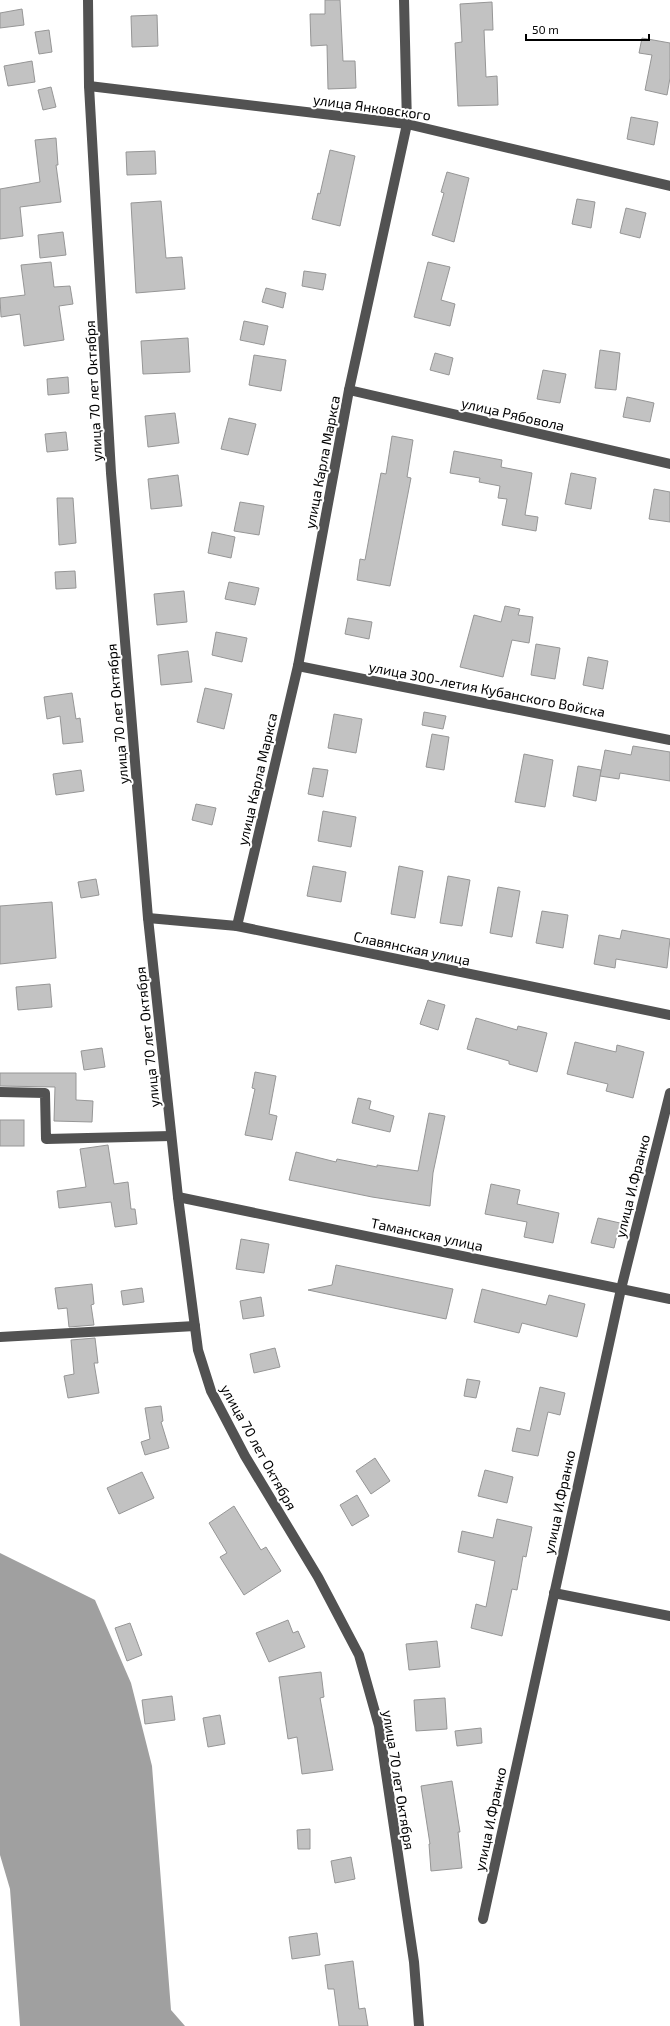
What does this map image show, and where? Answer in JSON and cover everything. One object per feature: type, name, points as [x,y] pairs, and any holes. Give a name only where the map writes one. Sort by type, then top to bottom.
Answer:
[{"type":"street","name":"улица 70 лет Октября","points":[[88,0],[89,86],[111,473],[148,918],[178,1198],[198,1350],[211,1391],[245,1456],[318,1577],[358,1655],[378,1726],[414,1962],[419,2026]]},
{"type":"street","name":"улица Карла Маркса","points":[[237,926],[298,666],[350,390],[407,124],[404,0]]},
{"type":"street","name":"улица Янковского","points":[[89,86],[407,124],[670,186]]},
{"type":"street","name":"улица Рябовола","points":[[350,390],[670,464]]},
{"type":"street","name":"улица 300-летия Кубанского Войска","points":[[298,666],[670,740]]},
{"type":"street","name":"Славянская улица","points":[[148,918],[237,926],[670,1015]]},
{"type":"street","points":[[0,1092],[45,1093],[46,1140],[171,1136]]},
{"type":"street","name":"улица И.Франко","points":[[483,1919],[621,1289],[670,1094]]},
{"type":"street","name":"Таманская улица","points":[[178,1198],[670,1299]]},
{"type":"street","points":[[0,1337],[195,1326]]},
{"type":"street","points":[[554,1593],[670,1616]]},
{"type":"shaded area","points":[[0,1553],[95,1600],[131,1683],[152,1766],[171,2010],[185,2026],[20,2026],[10,1889],[0,1855]]},
{"type":"building","points":[[325,0],[340,0],[343,61],[355,61],[356,88],[328,89],[327,45],[311,46],[310,14],[325,14]]},
{"type":"building","points":[[492,2],[493,30],[484,30],[486,77],[497,76],[498,105],[458,106],[455,43],[462,42],[460,4]]},
{"type":"building","points":[[22,9],[24,25],[0,28],[0,13]]},
{"type":"building","points":[[157,15],[158,46],[132,47],[131,16]]},
{"type":"building","points":[[49,30],[52,52],[39,54],[35,32]]},
{"type":"building","points":[[642,38],[670,43],[670,78],[667,95],[645,90],[652,55],[639,53]]},
{"type":"building","points":[[32,61],[35,82],[8,86],[4,66]]},
{"type":"building","points":[[51,87],[56,107],[43,110],[38,90]]},
{"type":"building","points":[[631,117],[658,122],[654,145],[627,139]]},
{"type":"building","points":[[56,138],[58,165],[56,165],[61,202],[20,207],[23,236],[0,239],[0,189],[40,182],[35,140]]},
{"type":"building","points":[[330,150],[355,156],[340,226],[312,219],[318,193],[320,194]]},
{"type":"building","points":[[155,151],[156,174],[127,175],[126,152]]},
{"type":"building","points":[[447,172],[469,178],[454,242],[432,235],[444,193],[441,192]]},
{"type":"building","points":[[577,199],[595,202],[591,228],[572,224]]},
{"type":"building","points":[[161,201],[166,258],[182,257],[185,289],[136,293],[131,203]]},
{"type":"building","points":[[626,208],[646,213],[640,238],[620,233]]},
{"type":"building","points":[[63,232],[66,255],[40,258],[38,235]]},
{"type":"building","points":[[51,262],[54,287],[70,286],[73,304],[59,306],[64,340],[24,346],[20,314],[1,317],[0,298],[25,295],[21,265]]},
{"type":"building","points":[[428,262],[450,267],[441,300],[455,304],[450,326],[414,317]]},
{"type":"building","points":[[304,271],[326,274],[323,290],[302,286]]},
{"type":"building","points":[[266,288],[286,293],[283,308],[262,302]]},
{"type":"building","points":[[244,321],[268,326],[264,345],[240,340]]},
{"type":"building","points":[[188,338],[190,372],[143,374],[141,341]]},
{"type":"building","points":[[600,350],[620,353],[616,390],[595,388]]},
{"type":"building","points":[[435,353],[453,358],[449,375],[430,370]]},
{"type":"building","points":[[254,355],[286,360],[281,391],[249,385]]},
{"type":"building","points":[[543,370],[566,374],[560,403],[537,399]]},
{"type":"building","points":[[68,377],[69,393],[48,395],[47,379]]},
{"type":"building","points":[[627,397],[654,403],[650,422],[623,417]]},
{"type":"building","points":[[175,413],[179,443],[148,447],[145,416]]},
{"type":"building","points":[[229,418],[256,424],[248,455],[221,449]]},
{"type":"building","points":[[66,432],[68,450],[47,452],[45,434]]},
{"type":"building","points":[[392,436],[413,440],[407,477],[411,478],[390,586],[357,580],[360,559],[365,560],[381,473],[386,474]]},
{"type":"building","points":[[454,451],[502,460],[501,467],[532,473],[525,515],[538,517],[536,531],[502,525],[507,499],[498,498],[500,486],[479,482],[480,478],[450,473]]},
{"type":"building","points":[[571,473],[596,478],[591,509],[565,504]]},
{"type":"building","points":[[178,475],[182,506],[151,509],[148,479]]},
{"type":"building","points":[[654,489],[670,492],[670,522],[649,519]]},
{"type":"building","points":[[57,498],[73,498],[76,543],[59,545]]},
{"type":"building","points":[[240,502],[264,506],[259,535],[234,531]]},
{"type":"building","points":[[212,532],[235,537],[231,558],[208,553]]},
{"type":"building","points":[[75,571],[76,588],[56,589],[55,572]]},
{"type":"building","points":[[229,582],[259,588],[255,605],[225,599]]},
{"type":"building","points":[[184,591],[187,622],[157,625],[154,594]]},
{"type":"building","points":[[505,606],[520,609],[518,615],[533,617],[529,643],[512,640],[503,677],[460,667],[474,615],[501,622]]},
{"type":"building","points":[[348,618],[372,622],[369,639],[345,634]]},
{"type":"building","points":[[216,632],[247,638],[242,662],[212,655]]},
{"type":"building","points":[[536,644],[560,648],[555,679],[531,675]]},
{"type":"building","points":[[188,651],[192,682],[161,685],[158,655]]},
{"type":"building","points":[[588,657],[608,661],[603,689],[583,685]]},
{"type":"building","points":[[205,688],[232,694],[224,729],[197,722]]},
{"type":"building","points":[[72,693],[76,719],[80,718],[83,742],[63,744],[60,716],[47,719],[44,697]]},
{"type":"building","points":[[424,712],[446,716],[443,729],[422,725]]},
{"type":"building","points":[[334,714],[362,719],[356,753],[328,748]]},
{"type":"building","points":[[432,734],[449,737],[444,770],[426,767]]},
{"type":"building","points":[[633,746],[670,752],[670,781],[620,773],[619,779],[600,776],[605,750],[631,755]]},
{"type":"building","points":[[524,754],[553,760],[545,807],[515,802]]},
{"type":"building","points":[[578,766],[601,770],[596,801],[573,796]]},
{"type":"building","points":[[313,768],[328,770],[323,797],[308,794]]},
{"type":"building","points":[[81,770],[84,791],[56,795],[53,774]]},
{"type":"building","points":[[196,804],[216,808],[212,825],[192,820]]},
{"type":"building","points":[[323,811],[356,817],[351,847],[318,841]]},
{"type":"building","points":[[313,866],[346,872],[341,902],[307,896]]},
{"type":"building","points":[[399,866],[423,871],[415,918],[391,914]]},
{"type":"building","points":[[448,876],[470,880],[462,926],[440,923]]},
{"type":"building","points":[[96,879],[99,895],[81,898],[78,882]]},
{"type":"building","points":[[498,887],[520,891],[512,937],[490,933]]},
{"type":"building","points":[[52,902],[56,958],[0,964],[0,906]]},
{"type":"building","points":[[542,911],[568,915],[563,948],[536,943]]},
{"type":"building","points":[[622,930],[670,939],[667,968],[616,959],[615,968],[594,964],[599,935],[620,939]]},
{"type":"building","points":[[50,984],[52,1007],[18,1010],[16,987]]},
{"type":"building","points":[[428,1000],[445,1005],[438,1030],[420,1024]]},
{"type":"building","points":[[476,1018],[517,1030],[518,1026],[547,1033],[537,1072],[509,1064],[509,1061],[467,1049]]},
{"type":"building","points":[[575,1042],[616,1052],[617,1045],[644,1052],[633,1098],[606,1091],[608,1084],[567,1074]]},
{"type":"building","points":[[102,1048],[105,1067],[84,1070],[81,1051]]},
{"type":"building","points":[[255,1072],[276,1076],[269,1114],[277,1116],[272,1140],[245,1135],[255,1089],[252,1088]]},
{"type":"building","points":[[0,1073],[76,1073],[76,1100],[93,1101],[92,1122],[54,1121],[55,1087],[0,1086]]},
{"type":"building","points":[[358,1098],[371,1101],[369,1109],[394,1116],[390,1132],[352,1123]]},
{"type":"building","points":[[429,1113],[445,1116],[433,1173],[430,1206],[372,1197],[289,1180],[296,1152],[336,1162],[337,1159],[377,1167],[377,1165],[418,1171]]},
{"type":"building","points":[[0,1120],[24,1120],[24,1146],[0,1146]]},
{"type":"building","points":[[108,1145],[114,1184],[128,1182],[131,1209],[135,1209],[137,1224],[115,1227],[111,1202],[59,1208],[57,1191],[86,1187],[80,1149]]},
{"type":"building","points":[[491,1184],[520,1190],[517,1204],[559,1213],[553,1243],[524,1237],[527,1222],[485,1214]]},
{"type":"building","points":[[598,1218],[620,1223],[614,1248],[591,1243]]},
{"type":"building","points":[[241,1239],[269,1244],[264,1273],[236,1269]]},
{"type":"building","points":[[336,1265],[453,1289],[446,1319],[308,1290],[332,1285]]},
{"type":"building","points":[[92,1284],[94,1304],[91,1305],[94,1325],[69,1327],[67,1308],[58,1309],[55,1288]]},
{"type":"building","points":[[142,1288],[144,1302],[123,1305],[121,1291]]},
{"type":"building","points":[[482,1289],[546,1305],[549,1295],[585,1304],[577,1337],[522,1323],[519,1333],[474,1322]]},
{"type":"building","points":[[261,1297],[264,1316],[243,1319],[240,1301]]},
{"type":"building","points":[[95,1338],[98,1363],[94,1363],[99,1393],[68,1398],[64,1376],[74,1374],[71,1340]]},
{"type":"building","points":[[275,1348],[280,1367],[254,1373],[250,1354]]},
{"type":"building","points":[[467,1379],[480,1381],[476,1398],[464,1396]]},
{"type":"building","points":[[540,1387],[565,1393],[560,1415],[548,1412],[538,1456],[512,1451],[517,1428],[530,1431]]},
{"type":"building","points":[[161,1406],[163,1421],[161,1422],[169,1448],[145,1455],[141,1442],[150,1439],[145,1408]]},
{"type":"building","points":[[375,1458],[390,1481],[371,1494],[356,1471]]},
{"type":"building","points":[[485,1470],[513,1477],[507,1503],[478,1496]]},
{"type":"building","points":[[142,1472],[154,1498],[119,1514],[107,1488]]},
{"type":"building","points":[[357,1495],[369,1516],[352,1526],[340,1505]]},
{"type":"building","points":[[234,1506],[261,1550],[266,1547],[281,1571],[244,1595],[220,1557],[227,1553],[209,1523]]},
{"type":"building","points":[[497,1519],[532,1527],[526,1557],[523,1556],[517,1590],[512,1589],[502,1636],[471,1628],[476,1604],[486,1607],[495,1561],[458,1552],[462,1531],[493,1538]]},
{"type":"building","points":[[288,1620],[293,1633],[298,1631],[305,1647],[269,1662],[256,1633]]},
{"type":"building","points":[[130,1623],[142,1655],[127,1661],[115,1628]]},
{"type":"building","points":[[437,1641],[440,1667],[409,1670],[406,1644]]},
{"type":"building","points":[[321,1672],[324,1697],[320,1698],[333,1770],[302,1774],[297,1737],[288,1739],[279,1677]]},
{"type":"building","points":[[172,1696],[175,1720],[145,1724],[142,1700]]},
{"type":"building","points":[[445,1698],[447,1729],[416,1731],[414,1700]]},
{"type":"building","points":[[220,1715],[225,1744],[208,1747],[203,1718]]},
{"type":"building","points":[[481,1728],[482,1743],[457,1746],[455,1731]]},
{"type":"building","points":[[452,1781],[460,1832],[458,1832],[462,1868],[431,1871],[430,1844],[421,1786]]},
{"type":"building","points":[[310,1829],[310,1849],[298,1849],[297,1830]]},
{"type":"building","points":[[351,1857],[355,1879],[335,1883],[331,1861]]},
{"type":"building","points":[[317,1933],[320,1955],[292,1959],[289,1937]]},
{"type":"building","points":[[353,1961],[359,2009],[365,2008],[368,2026],[339,2026],[334,1989],[328,1989],[325,1965]]}]
